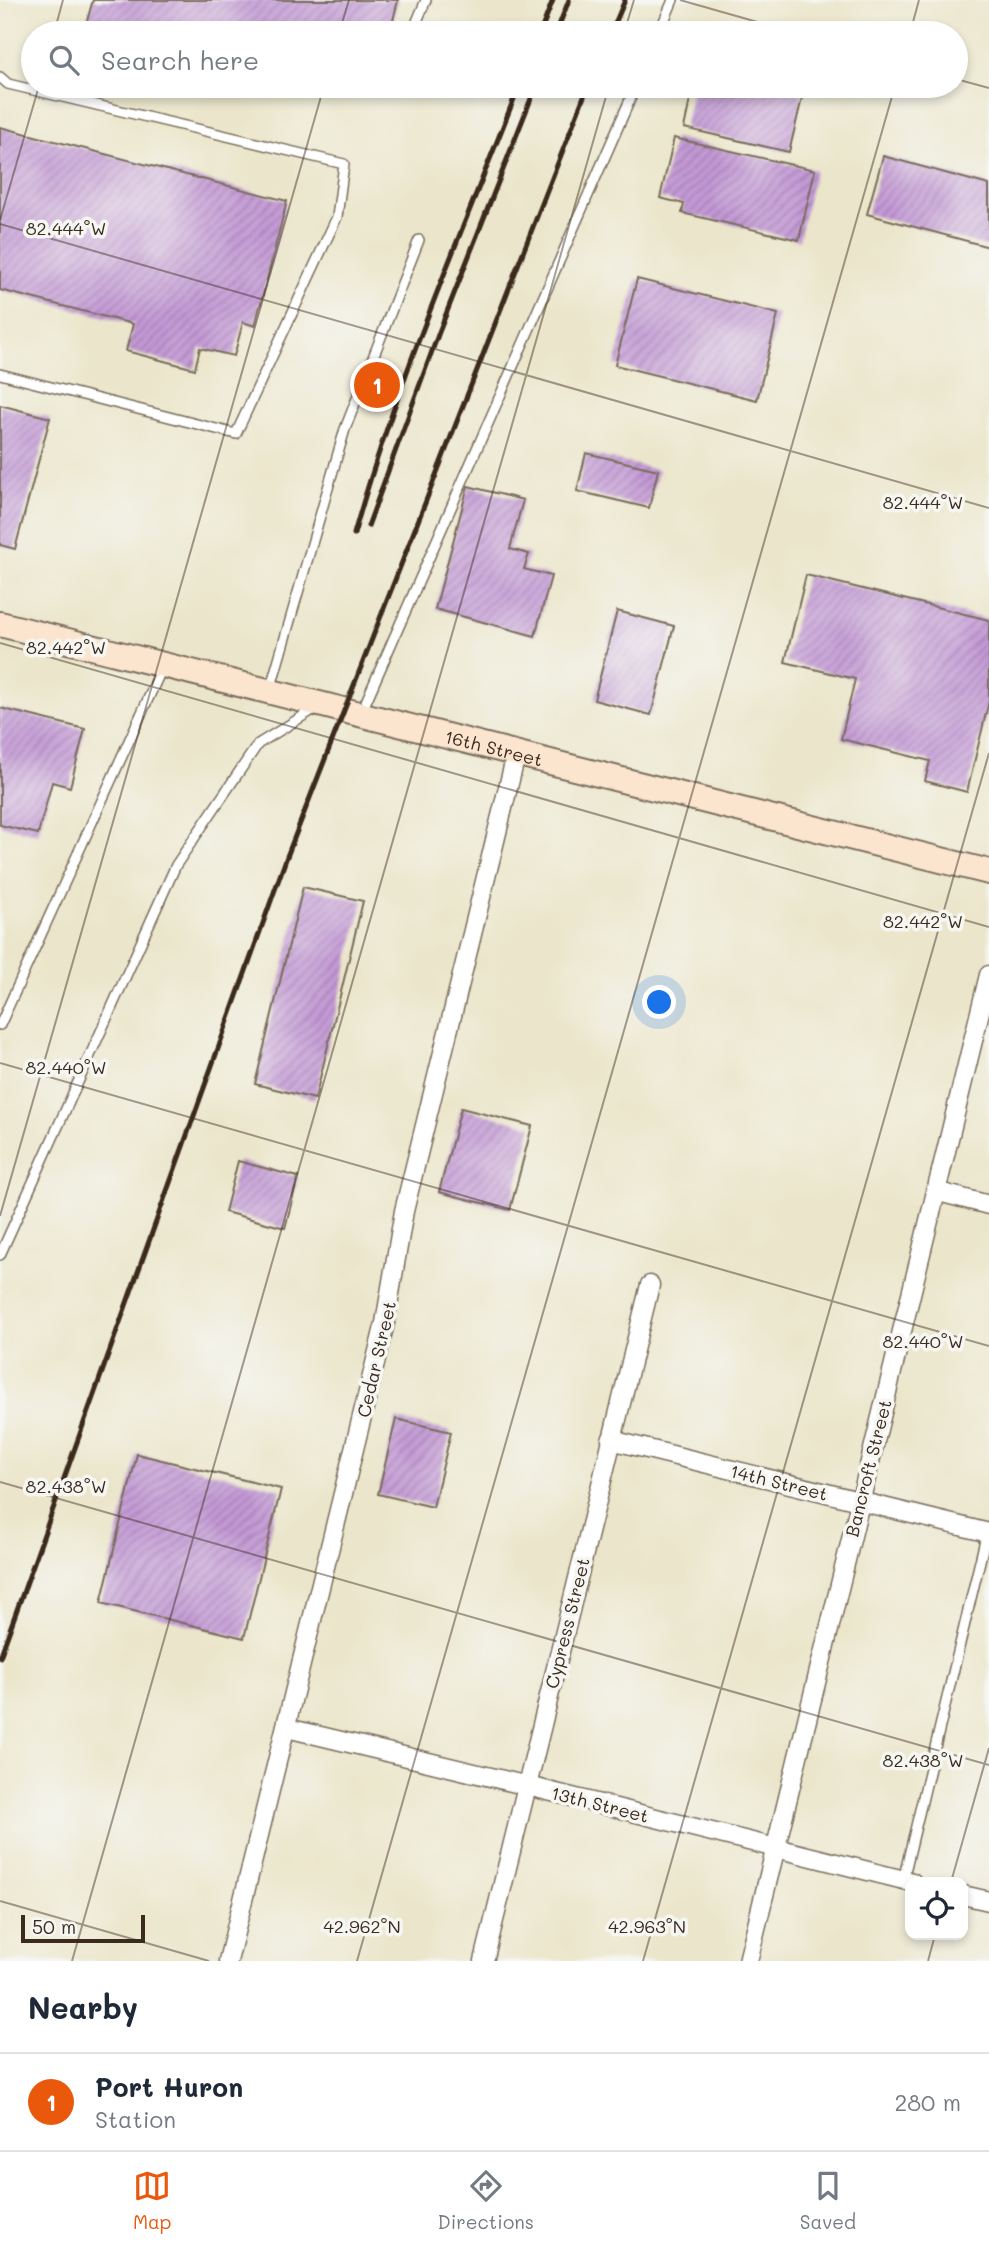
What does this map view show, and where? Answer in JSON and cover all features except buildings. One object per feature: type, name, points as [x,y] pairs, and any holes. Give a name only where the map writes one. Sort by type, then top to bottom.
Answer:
[{"type":"street","name":"16th Street","points":[[0,624],[989,872]]},
{"type":"street","name":"Cedar Street","points":[[228,1961],[385,1323],[404,1211],[516,755]]},
{"type":"street","name":"Bancroft Street","points":[[748,1961],[989,975]]},
{"type":"street","points":[[935,1191],[989,1205]]},
{"type":"street","name":"Cypress Street","points":[[484,1961],[649,1285]]},
{"type":"street","name":"14th Street","points":[[611,1440],[988,1532]]},
{"type":"street","name":"13th Street","points":[[287,1728],[905,1881]]},
{"type":"street","points":[[968,1896],[989,1901]]},
{"type":"lane","points":[[417,21],[426,0]]},
{"type":"lane","points":[[664,21],[673,0]]},
{"type":"lane","points":[[0,77],[8,83],[21,86]]},
{"type":"lane","points":[[0,374],[236,435],[337,217],[344,164],[70,98]]},
{"type":"lane","points":[[360,716],[631,98]]},
{"type":"lane","points":[[270,691],[345,429],[418,240]]},
{"type":"lane","points":[[0,1025],[164,664]]},
{"type":"lane","points":[[0,1255],[177,865],[258,744],[321,705]]},
{"type":"lane","points":[[908,1877],[988,1532]]},
{"type":"railway","points":[[545,21],[553,0]]},
{"type":"railway","points":[[561,21],[569,0]]},
{"type":"railway","points":[[616,21],[625,0]]},
{"type":"railway","points":[[354,534],[410,364],[514,98]]},
{"type":"railway","points":[[368,526],[439,332],[531,98]]},
{"type":"railway","points":[[0,1657],[286,859],[583,98]]},
{"type":"place","name":"Port Huron","points":[[377,385]]}]
